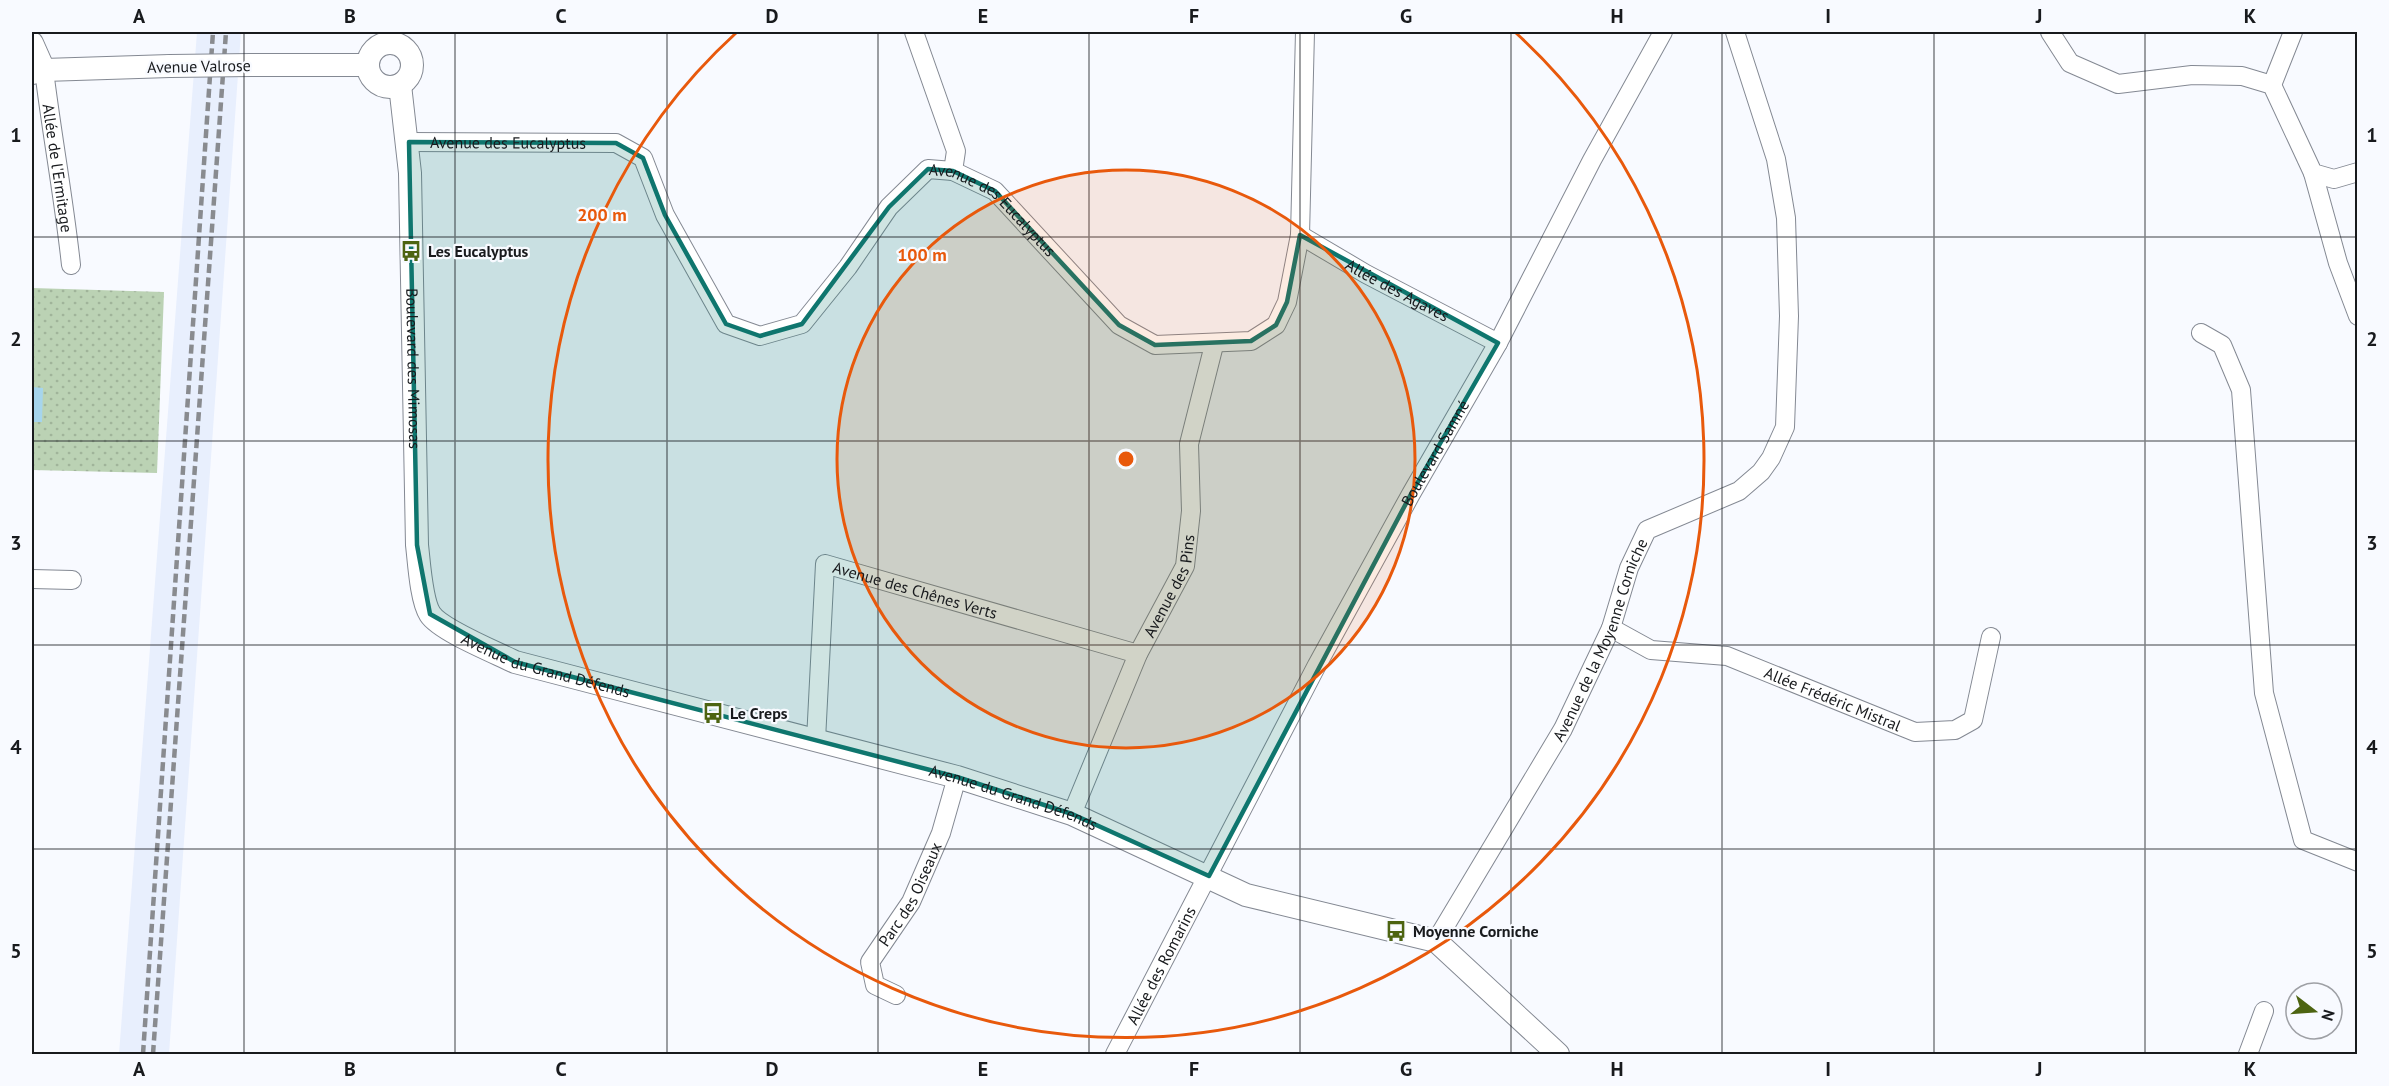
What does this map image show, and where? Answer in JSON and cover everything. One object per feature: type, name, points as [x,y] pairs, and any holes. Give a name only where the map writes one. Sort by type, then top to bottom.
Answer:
[{"type":"street","points":[[914,32],[956,150],[953,171]]},
{"type":"street","name":"Avenue des Eucalyptus","points":[[409,142],[616,143],[643,158],[665,215],[726,324],[760,336],[802,324],[848,267],[889,207],[928,169],[953,171],[995,191],[1119,325],[1155,345],[1214,345],[1251,341],[1276,325],[1287,302],[1300,236],[1305,32]]},
{"type":"street","name":"Boulevard Samné","points":[[1209,876],[1235,819],[1322,655],[1498,343],[1592,160],[1663,32]]},
{"type":"street","name":"Avenue de la Moyenne Corniche","points":[[1436,940],[1563,729],[1611,628],[1629,568],[1647,530],[1739,491],[1761,472],[1771,458],[1785,427],[1789,316],[1786,218],[1776,159],[1735,32]]},
{"type":"street","points":[[2050,32],[2070,63],[2118,84],[2212,75],[2242,76],[2272,85],[2313,173],[2337,263],[2358,316]]},
{"type":"street","points":[[2272,85],[2293,32]]},
{"type":"street","points":[[399,38],[409,54],[412,68],[406,81],[400,85],[381,86],[371,78],[367,65],[368,57],[378,46],[399,38]]},
{"type":"street","points":[[32,43],[38,72]]},
{"type":"street","name":"Avenue Valrose","points":[[38,72],[170,66],[367,65]]},
{"type":"street","name":"Allée de l'Ermitage","points":[[38,72],[48,110],[64,195],[71,265]]},
{"type":"street","name":"Boulevard des Mimosas","points":[[400,85],[409,142],[417,545],[421,579],[430,614]]},
{"type":"street","points":[[2313,173],[2334,179],[2358,172]]},
{"type":"street","name":"Allée des Agaves","points":[[1300,236],[1366,274],[1498,343]]},
{"type":"street","points":[[2201,333],[2222,345],[2241,390],[2264,693],[2303,840],[2358,862]]},
{"type":"street","name":"Avenue des Pins","points":[[1072,814],[1138,654],[1185,566],[1191,511],[1189,444],[1214,345]]},
{"type":"street","name":"Avenue des Chênes Verts","points":[[816,740],[825,564],[1138,654]]},
{"type":"street","points":[[32,579],[72,580]]},
{"type":"street","name":"Avenue du Grand Défends","points":[[430,614],[448,628],[516,662],[957,777],[1072,814],[1246,895],[1436,940],[1558,1054]]},
{"type":"street","name":"Allée Frédéric Mistral","points":[[1611,628],[1651,650],[1727,656],[1915,732],[1955,730],[1973,720],[1991,637]]},
{"type":"street","name":"Parc des Oiseaux","points":[[896,995],[875,985],[870,962],[910,902],[941,833],[957,777]]},
{"type":"street","name":"Allée des Romarins","points":[[1115,1054],[1209,876]]},
{"type":"street","points":[[2248,1054],[2264,1011]]},
{"type":"highlighted area","points":[[409,142],[616,143],[643,158],[665,215],[726,324],[760,336],[802,324],[889,207],[928,169],[953,171],[995,191],[1119,325],[1155,345],[1251,341],[1276,325],[1287,302],[1300,235],[1498,343],[1411,494],[1209,876],[1072,814],[957,777],[515,662],[430,614],[417,545]]},
{"type":"shaded area","points":[[197,32],[241,32],[169,1054],[119,1054]]},
{"type":"green space","points":[[32,288],[164,292],[157,473],[32,470]]},
{"type":"water","points":[[32,387],[43,388],[42,422],[32,422]]},
{"type":"railway","points":[[143,1054],[213,32]]},
{"type":"railway","points":[[153,1054],[226,32]]},
{"type":"place","name":"Les Eucalyptus","points":[[411,251]]},
{"type":"place","name":"Le Creps","points":[[713,713]]},
{"type":"place","name":"Moyenne Corniche","points":[[1396,931]]}]
